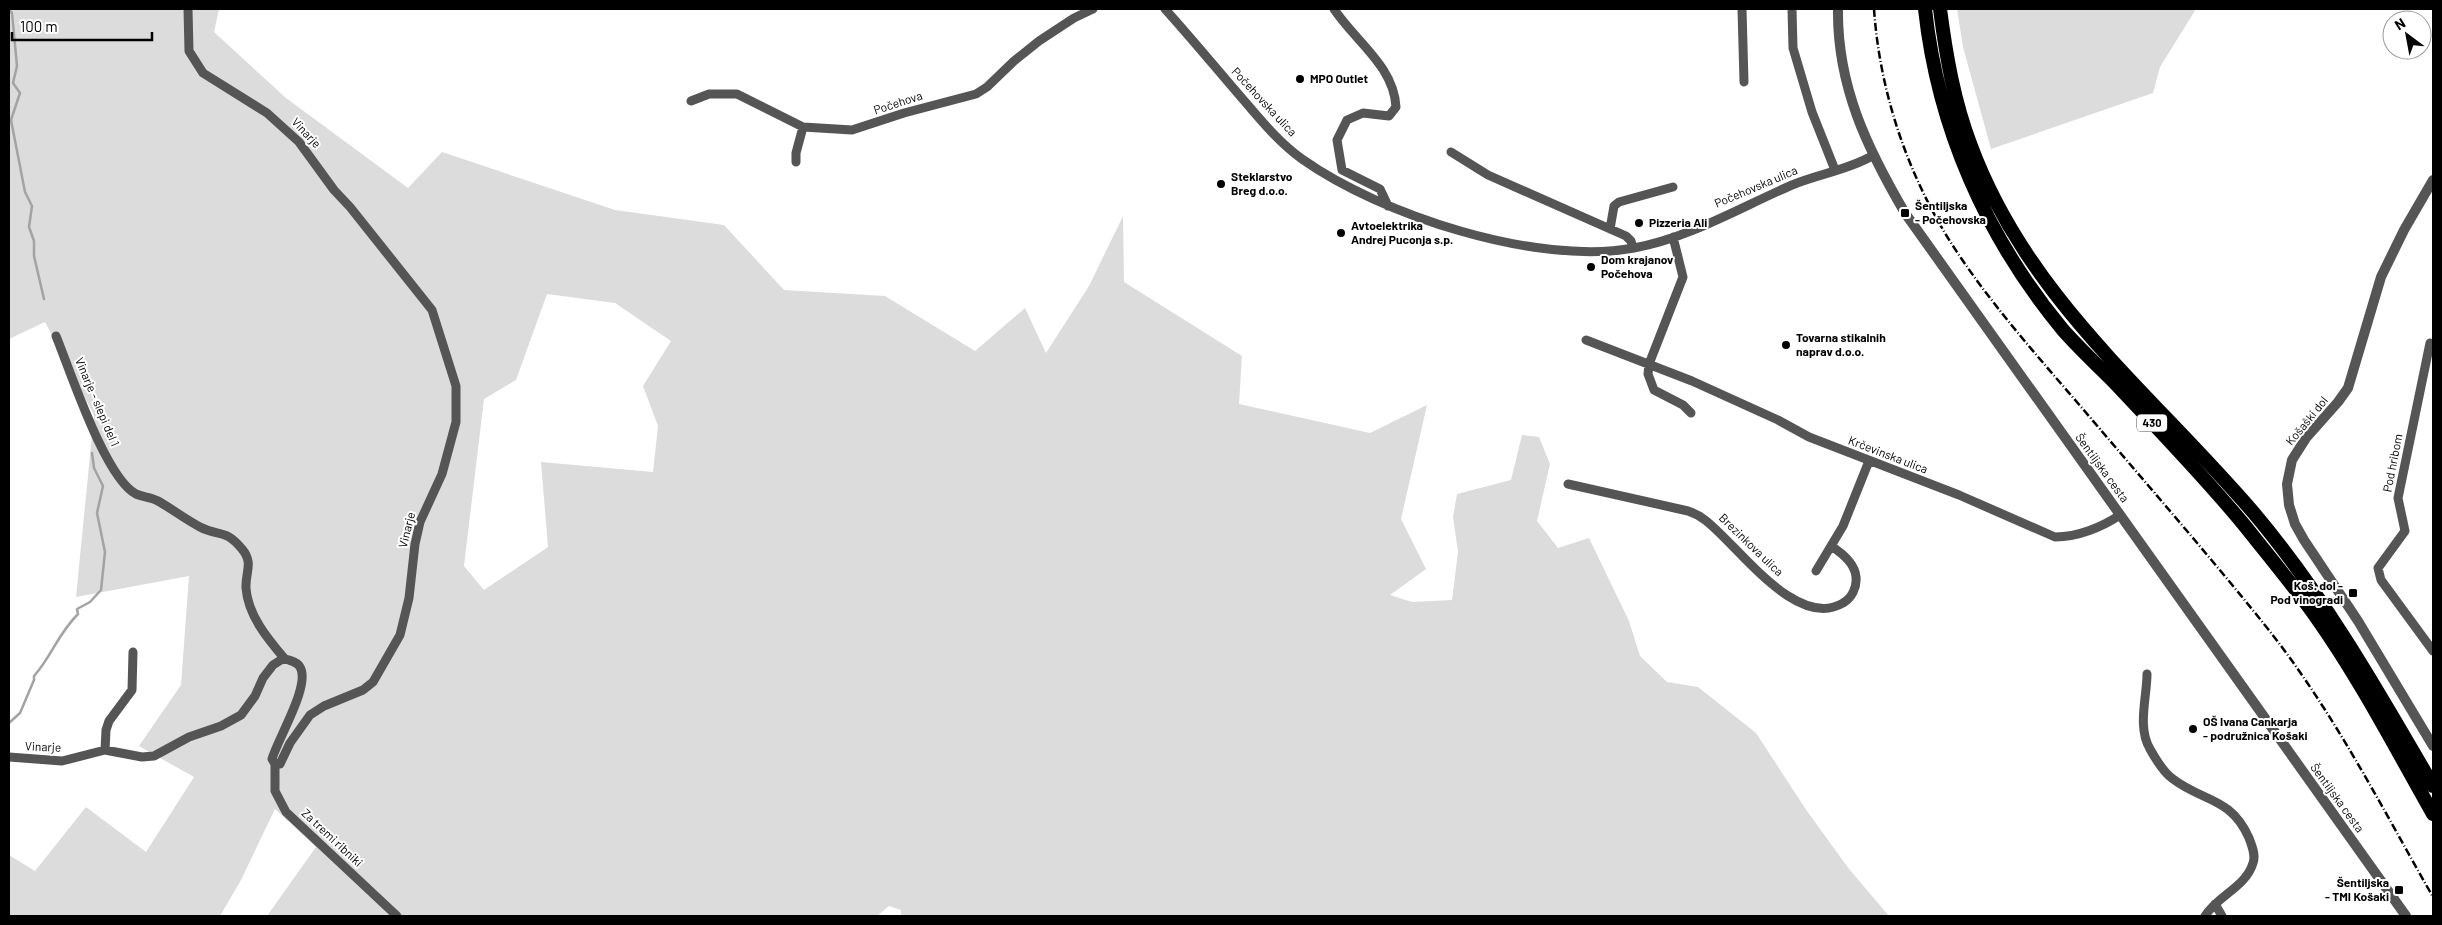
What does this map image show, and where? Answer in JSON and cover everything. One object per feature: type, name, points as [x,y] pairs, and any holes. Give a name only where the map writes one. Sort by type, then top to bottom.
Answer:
[{"type":"highway","name":"430","points":[[1925,9],[1928,40],[1940,96],[1958,153],[1978,202],[2000,241],[2064,330],[2171,442],[2244,524],[2314,614],[2360,687],[2433,814]]},
{"type":"highway","name":"430","points":[[1940,9],[1946,52],[1956,97],[1970,145],[1988,187],[2019,244],[2061,304],[2092,341],[2252,512],[2291,560],[2326,608],[2367,672],[2433,786]]},
{"type":"street","name":"Vinarje","points":[[188,9],[189,51],[204,73],[267,113],[300,142],[334,190],[432,310],[456,386],[456,422],[442,474],[420,522],[414,544],[409,598],[400,635],[373,682],[364,690],[324,706],[310,715],[290,743],[280,764],[275,764]]},
{"type":"street","name":"Počehova","points":[[691,101],[709,94],[738,94],[803,127],[852,130],[904,113],[976,94],[987,87],[1014,61],[1039,41],[1074,18],[1094,9]]},
{"type":"street","name":"Počehovska ulica","points":[[1165,9],[1278,138],[1301,158],[1326,174],[1388,206],[1496,241],[1542,249],[1604,252],[1633,248],[1673,237],[1792,185],[1860,163],[1872,156]]},
{"type":"street","points":[[1334,9],[1385,71],[1396,97],[1396,107],[1388,116],[1363,113],[1354,115],[1342,126],[1337,140],[1342,170],[1380,189],[1388,206]]},
{"type":"street","points":[[1742,9],[1744,82]]},
{"type":"street","points":[[1792,9],[1793,48],[1815,121],[1835,170]]},
{"type":"street","name":"Šentiljska cesta","points":[[1838,9],[1838,25],[1846,81],[1861,132],[1872,156],[1905,213],[1929,250],[2406,916]]},
{"type":"street","points":[[796,162],[796,153],[803,127]]},
{"type":"street","points":[[1451,152],[1488,175],[1626,236],[1633,248]]},
{"type":"street","name":"Košaški dol","points":[[2433,180],[2404,230],[2381,277],[2348,388],[2306,438],[2292,460],[2287,484],[2289,505],[2295,524],[2358,621],[2433,746]]},
{"type":"street","points":[[1610,229],[1613,211],[1619,202],[1673,187]]},
{"type":"street","points":[[1673,237],[1683,277],[1649,364],[1648,374],[1654,390],[1683,405],[1691,413]]},
{"type":"street","name":"Vinarje - slepi del 1","points":[[56,336],[100,444],[125,486],[137,494],[155,499],[201,528],[229,535],[244,550],[250,565],[246,588],[249,602],[261,628],[284,658]]},
{"type":"street","name":"Krčevinska ulica","points":[[1586,340],[1727,397],[1809,437],[1959,495],[2055,537],[2066,537],[2085,532],[2120,515]]},
{"type":"street","name":"Pod hribom","points":[[2430,344],[2398,498],[2405,531],[2378,568],[2381,580],[2412,625],[2433,651]]},
{"type":"street","points":[[1816,571],[1858,494],[1870,461]]},
{"type":"street","name":"Brezinkova ulica","points":[[1568,484],[1688,511],[1704,518],[1764,579],[1801,602],[1833,609],[1846,602],[1851,596],[1856,583],[1856,575],[1843,553],[1831,546]]},
{"type":"street","points":[[105,750],[106,730],[109,722],[132,690],[133,652]]},
{"type":"street","name":"Vinarje","points":[[9,757],[62,761],[105,750],[142,757],[154,756],[189,736],[228,722],[240,715],[255,696],[263,678],[273,665],[284,658]]},
{"type":"street","points":[[275,764],[272,759],[299,696],[303,677],[297,662],[284,658]]},
{"type":"street","points":[[2147,674],[2143,720],[2149,748],[2171,778],[2225,806],[2243,826],[2255,854],[2248,874],[2215,904],[2205,916]]},
{"type":"street","name":"Za tremi ribniki","points":[[275,764],[275,791],[286,812],[397,916]]},
{"type":"street","points":[[2215,904],[2222,916]]},
{"type":"shaded area","points":[[9,9],[219,9],[214,32],[286,98],[408,188],[442,152],[615,210],[724,225],[784,290],[885,296],[975,351],[1025,308],[1046,353],[1089,286],[1123,216],[1124,282],[1242,356],[1239,404],[1370,433],[1427,405],[1401,519],[1426,569],[1390,595],[1412,602],[1452,600],[1458,552],[1453,517],[1457,494],[1511,480],[1522,435],[1539,437],[1550,464],[1537,521],[1558,548],[1589,538],[1629,621],[1640,656],[1667,682],[1698,687],[1756,733],[1807,811],[1849,869],[1889,916],[901,916],[901,910],[889,906],[877,916],[267,916],[316,847],[275,809],[241,880],[220,916],[9,916],[9,855],[35,871],[86,807],[146,852],[194,777],[139,746],[181,685],[189,576],[76,597],[94,415],[45,322],[9,339]],"holes":[[[547,294],[615,303],[671,341],[643,386],[658,426],[653,472],[541,462],[548,547],[484,590],[464,566],[484,399],[516,380]]]},
{"type":"shaded area","points":[[1957,9],[2196,9],[2160,67],[2153,93],[1991,149],[1963,47]]},
{"type":"waterway","points":[[9,10],[12,13],[17,66],[13,83],[20,93],[11,120],[25,192],[32,206],[29,227],[34,241],[34,256],[44,299]]},
{"type":"waterway","points":[[9,723],[20,713],[34,676],[78,614],[77,609],[90,602],[101,590],[105,552],[97,513],[103,486],[94,468],[92,453]]},
{"type":"railway","points":[[1874,9],[1877,42],[1891,107],[1913,170],[1943,230],[1975,278],[2004,316],[2176,518],[2292,660],[2335,726],[2433,897]]},
{"type":"place","name":"MPO Outlet","points":[[1300,79]]},
{"type":"place","name":"Steklarstvo Breg d.o.o.","points":[[1221,184]]},
{"type":"place","name":"Šentiljska - Počehovska","points":[[1905,213]]},
{"type":"place","name":"Pizzeria Ali","points":[[1639,223]]},
{"type":"place","name":"Avtoelektrika Andrej Puconja s.p.","points":[[1341,233]]},
{"type":"place","name":"Dom krajanov Počehova","points":[[1591,267]]},
{"type":"place","name":"Tovarna stikalnih naprav d.o.o.","points":[[1786,345]]},
{"type":"place","name":"Koš. dol - Pod vinogradi","points":[[2353,593]]},
{"type":"place","name":"OŠ Ivana Cankarja - podružnica Košaki","points":[[2193,729]]},
{"type":"place","name":"Šentiljska - TMI Košaki","points":[[2399,890]]}]
